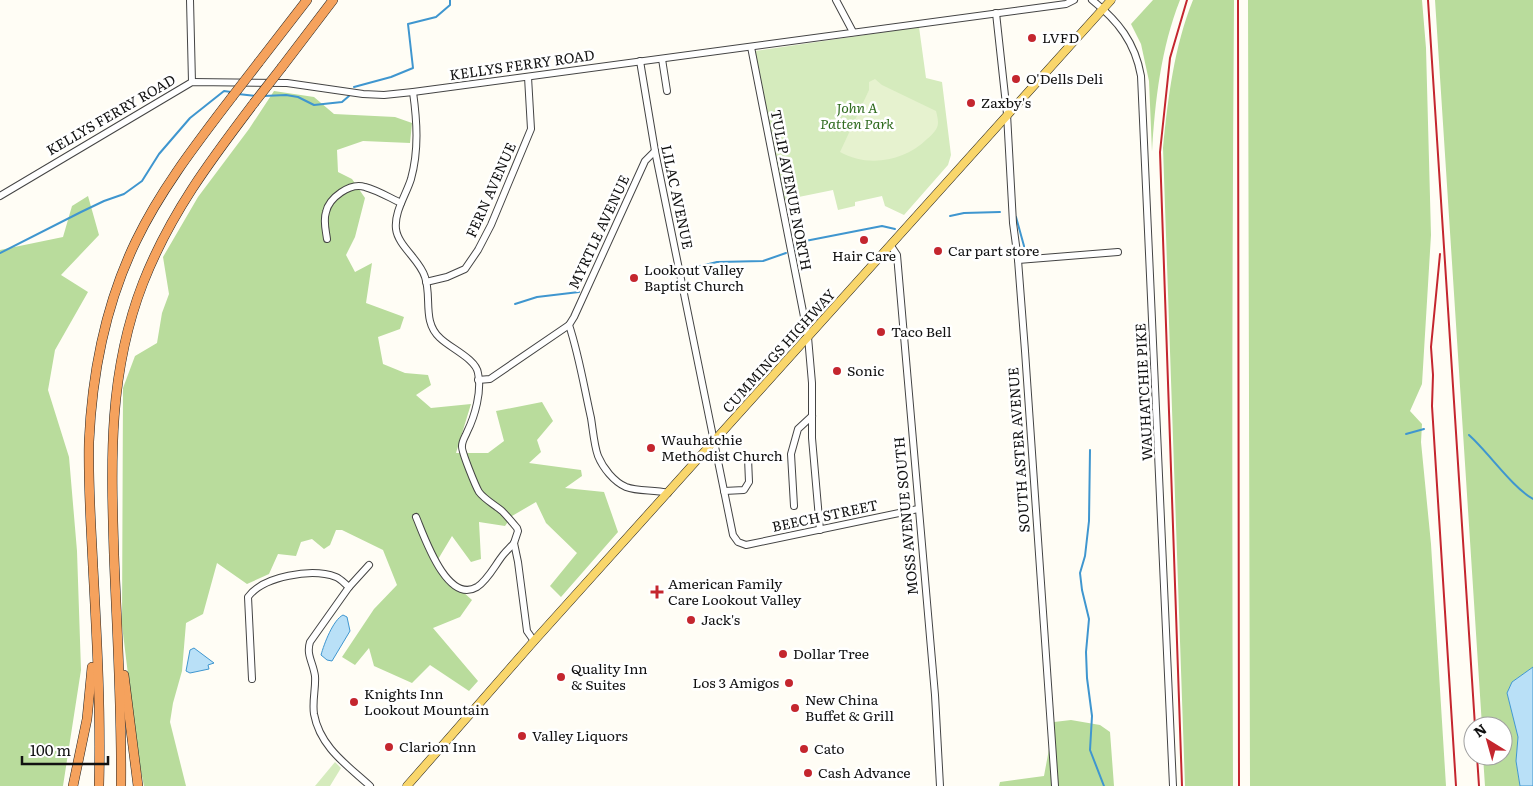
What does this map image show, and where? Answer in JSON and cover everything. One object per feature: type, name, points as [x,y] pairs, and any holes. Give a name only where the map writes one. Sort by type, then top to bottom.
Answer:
[{"type":"highway","points":[[99,786],[89,443],[94,383],[106,324],[119,282],[152,210],[179,167],[307,0]]},
{"type":"highway","points":[[121,786],[121,728],[112,470],[113,424],[117,385],[132,317],[154,258],[187,195],[205,167],[333,0]]},
{"type":"highway","points":[[117,618],[138,786]]},
{"type":"highway","points":[[73,786],[86,719],[96,632]]},
{"type":"main road","name":"CUMMINGS HIGHWAY","points":[[407,786],[534,641],[1111,0]]},
{"type":"street","points":[[190,0],[192,82]]},
{"type":"street","points":[[836,0],[853,32]]},
{"type":"street","name":"KELLYS FERRY ROAD","points":[[0,196],[192,82],[287,83],[363,94],[384,95],[1066,4],[1074,0]]},
{"type":"street","name":"WAUHATCHIE PIKE","points":[[1092,0],[1103,9],[1127,36],[1139,63],[1141,76],[1173,786]]},
{"type":"street","name":"SOUTH ASTER AVENUE","points":[[996,13],[1007,114],[1010,186],[1018,260],[1055,786]]},
{"type":"street","name":"TULIP AVENUE NORTH","points":[[750,47],[808,337],[812,383],[812,438],[820,530]]},
{"type":"street","points":[[662,59],[667,91]]},
{"type":"street","name":"LILAC AVENUE","points":[[640,61],[654,151],[733,535],[738,542]]},
{"type":"street","name":"FERN AVENUE","points":[[426,282],[466,269],[491,225],[531,129],[528,77]]},
{"type":"street","points":[[413,92],[417,126],[416,154],[411,178],[401,203],[396,229],[400,241],[410,252],[425,275],[431,323],[438,337],[474,364],[478,372],[474,411],[461,451],[478,491],[503,512],[518,531],[514,543],[485,580],[477,587],[468,591],[455,588],[444,575],[431,554],[416,517]]},
{"type":"street","name":"MYRTLE AVENUE","points":[[478,380],[490,379],[568,325],[574,318],[646,161],[654,151]]},
{"type":"street","points":[[327,239],[325,225],[326,210],[338,195],[354,186],[365,186],[401,203]]},
{"type":"street","name":"MOSS AVENUE SOUTH","points":[[891,246],[897,255],[935,696],[940,786]]},
{"type":"street","points":[[1018,260],[1118,252]]},
{"type":"street","points":[[568,325],[578,356],[598,456],[616,481],[626,486],[668,493]]},
{"type":"street","points":[[794,506],[791,454],[798,429],[812,416]]},
{"type":"street","points":[[724,491],[744,490],[749,482],[748,458]]},
{"type":"street","name":"BEECH STREET","points":[[738,542],[746,545],[918,509]]},
{"type":"street","points":[[514,543],[527,632],[534,641]]},
{"type":"street","points":[[369,565],[349,587],[310,642],[308,650],[315,676],[312,699],[320,736],[326,746],[370,786]]},
{"type":"street","points":[[252,678],[248,598],[253,590],[266,583],[302,573],[313,572],[339,578],[349,587]]},
{"type":"green space","points":[[1153,0],[1180,0],[1173,18],[1160,75],[1152,152],[1149,81],[1141,44],[1131,24]]},
{"type":"green space","points":[[1193,0],[1234,0],[1233,786],[1185,786],[1163,148],[1176,54]]},
{"type":"green space","points":[[1248,0],[1422,0],[1426,48],[1431,235],[1422,384],[1410,411],[1422,424],[1421,442],[1431,544],[1446,786],[1250,786]]},
{"type":"green space","points":[[1435,0],[1533,0],[1533,667],[1512,682],[1507,693],[1513,716],[1481,716]]},
{"type":"green space","name":"John A Patten Park","points":[[919,27],[926,78],[942,82],[951,155],[948,165],[904,215],[885,206],[882,196],[855,202],[855,206],[838,210],[833,190],[784,200],[755,51]]},
{"type":"green space","points":[[875,79],[882,85],[936,111],[938,125],[931,136],[908,153],[886,160],[862,160],[840,152],[869,90],[869,82]]},
{"type":"green space","points":[[274,91],[314,97],[334,114],[395,117],[412,123],[410,143],[363,141],[337,150],[338,172],[352,179],[365,198],[355,237],[346,255],[355,272],[372,263],[366,303],[404,317],[400,329],[378,337],[383,364],[405,373],[428,375],[431,385],[416,395],[431,408],[471,404],[456,453],[488,453],[504,441],[496,411],[542,402],[553,421],[537,440],[541,452],[529,463],[581,470],[582,476],[565,488],[604,492],[618,532],[561,597],[550,586],[577,553],[546,523],[536,502],[512,516],[505,526],[479,522],[481,559],[471,562],[452,536],[434,566],[472,600],[460,617],[433,628],[478,681],[469,691],[430,665],[412,683],[374,666],[369,648],[355,665],[342,657],[374,609],[397,585],[383,550],[342,530],[336,530],[330,545],[324,549],[312,539],[301,542],[296,556],[278,554],[269,574],[247,584],[217,563],[203,614],[186,623],[182,671],[170,722],[186,786],[144,786],[138,757],[122,625],[123,388],[135,356],[157,343],[162,313],[169,294],[163,257],[198,197],[249,129]]},
{"type":"green space","points":[[88,196],[99,235],[61,275],[88,292],[55,350],[48,390],[69,457],[77,551],[81,670],[63,786],[0,786],[0,250],[63,237],[72,206]]},
{"type":"green space","points":[[1513,717],[1518,737],[1516,761],[1520,786],[1485,786],[1484,766],[1513,766]]},
{"type":"green space","points":[[1071,720],[1100,725],[1110,732],[1114,786],[999,786],[1000,782],[1044,776],[1054,722]]},
{"type":"green space","points":[[335,762],[341,768],[330,786],[315,786]]},
{"type":"water","points":[[343,615],[347,617],[350,631],[332,661],[327,660],[321,655],[324,645],[332,627]]},
{"type":"water","points":[[194,648],[214,663],[208,665],[209,669],[190,673],[186,671],[190,650]]},
{"type":"water","points":[[1533,667],[1533,786],[1520,786],[1516,761],[1518,737],[1507,693],[1512,682]]},
{"type":"waterway","points":[[354,87],[391,77],[413,68],[408,24],[436,17],[450,5],[450,0]]},
{"type":"waterway","points":[[0,253],[104,201],[124,194],[142,181],[159,154],[190,118],[224,91],[231,92]]},
{"type":"waterway","points":[[238,94],[256,96]]},
{"type":"waterway","points":[[263,96],[286,95],[298,97],[314,105],[342,102],[349,96]]},
{"type":"waterway","points":[[950,216],[964,213],[1000,212]]},
{"type":"waterway","points":[[1016,217],[1024,246],[1024,257]]},
{"type":"waterway","points":[[796,251],[795,243],[882,226],[895,229]]},
{"type":"waterway","points":[[688,269],[717,262],[763,261],[786,253]]},
{"type":"waterway","points":[[515,304],[537,297],[579,292]]},
{"type":"waterway","points":[[1406,434],[1424,429]]},
{"type":"waterway","points":[[1469,435],[1509,478],[1525,494],[1533,499]]},
{"type":"waterway","points":[[1090,450],[1089,521],[1085,556],[1080,573],[1089,619],[1086,652],[1092,716],[1090,750],[1104,786]]},
{"type":"railway","points":[[1182,786],[1160,152],[1170,58],[1187,0]]},
{"type":"railway","points":[[1238,0],[1239,786]]},
{"type":"railway","points":[[1428,0],[1474,716]]},
{"type":"railway","points":[[1440,254],[1431,347],[1433,375],[1432,406],[1456,786]]},
{"type":"railway","points":[[1478,766],[1479,786]]},
{"type":"place","name":"LVFD","points":[[1032,38]]},
{"type":"place","name":"O'Dells Deli","points":[[1016,79]]},
{"type":"place","name":"Zaxby's","points":[[971,103]]},
{"type":"place","name":"Hair Care","points":[[864,240]]},
{"type":"place","name":"Car part store","points":[[938,251]]},
{"type":"place","name":"Lookout Valley Baptist Church","points":[[634,278]]},
{"type":"place","name":"Taco Bell","points":[[881,332]]},
{"type":"place","name":"Sonic","points":[[837,371]]},
{"type":"place","name":"Wauhatchie Methodist Church","points":[[651,448]]},
{"type":"place","name":"American Family Care Lookout Valley","points":[[657,592]]},
{"type":"place","name":"Jack's","points":[[691,620]]},
{"type":"place","name":"Dollar Tree","points":[[783,654]]},
{"type":"place","name":"Quality Inn & Suites","points":[[561,677]]},
{"type":"place","name":"Los 3 Amigos","points":[[789,683]]},
{"type":"place","name":"Knights Inn Lookout Mountain","points":[[354,702]]},
{"type":"place","name":"New China Buffet & Grill","points":[[795,708]]},
{"type":"place","name":"Valley Liquors","points":[[522,736]]},
{"type":"place","name":"Clarion Inn","points":[[389,747]]},
{"type":"place","name":"Cato","points":[[804,749]]},
{"type":"place","name":"Cash Advance","points":[[808,773]]}]
